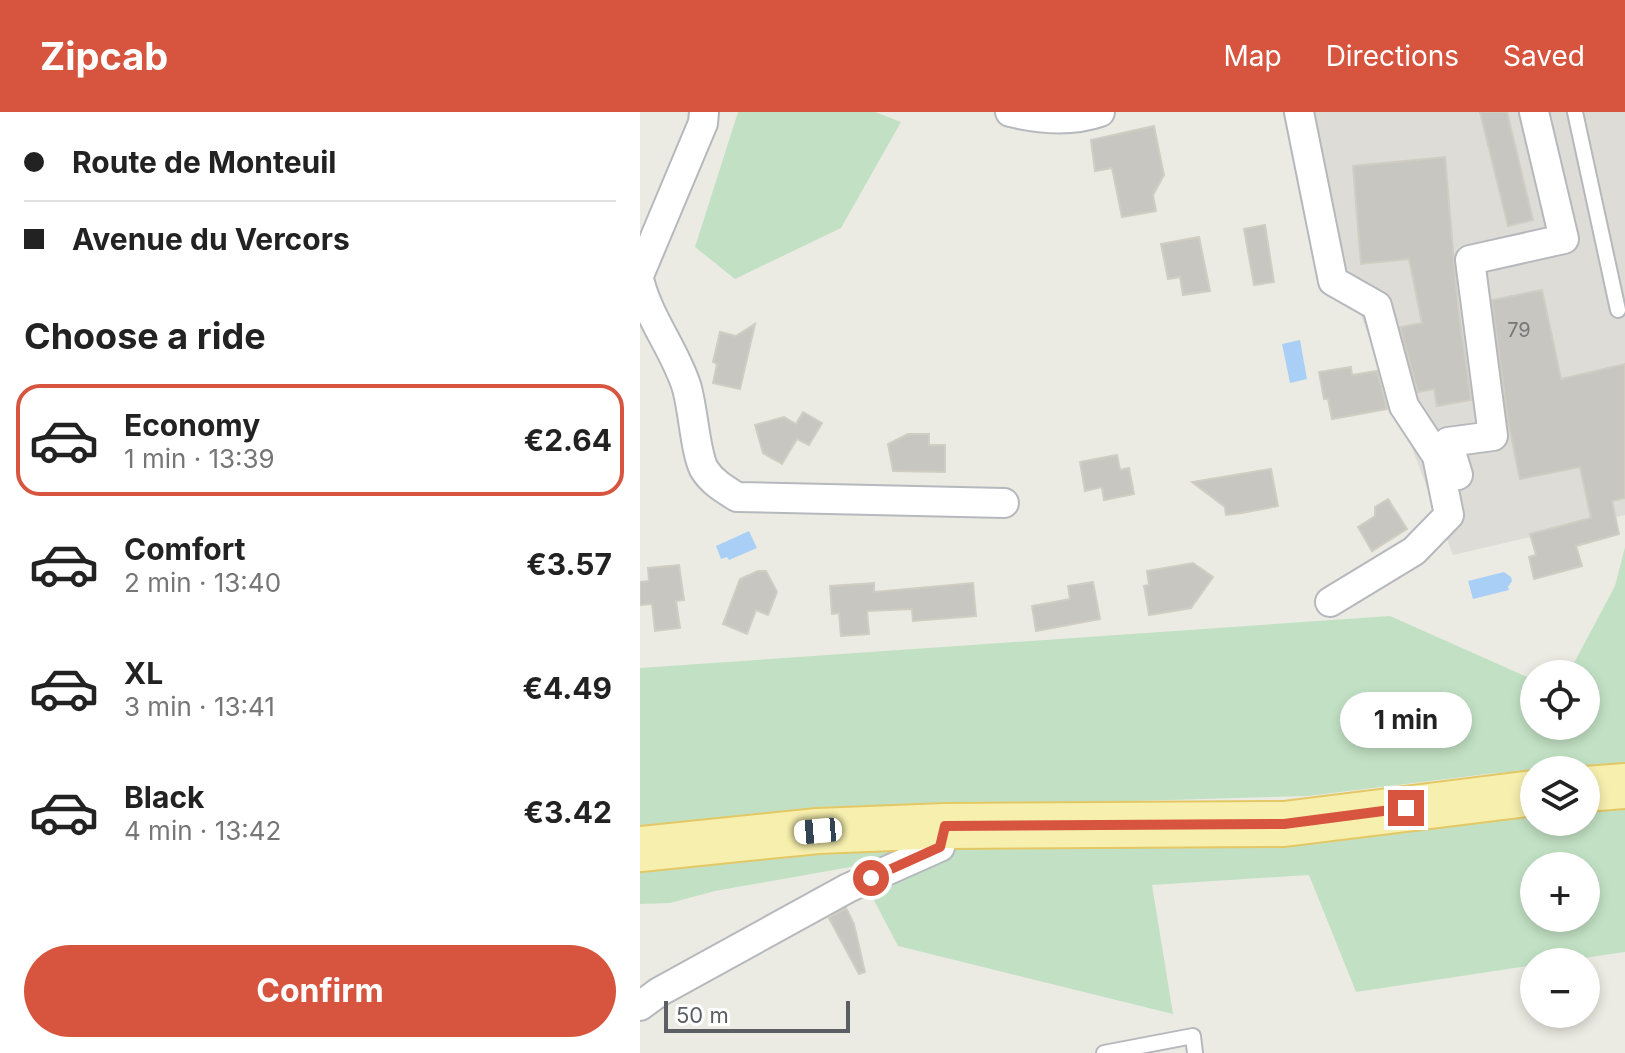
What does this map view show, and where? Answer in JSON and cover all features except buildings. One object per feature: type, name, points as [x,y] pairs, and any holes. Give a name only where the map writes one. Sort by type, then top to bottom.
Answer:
[{"type":"main road","points":[[1600,788],[1625,786]]},
{"type":"main road","points":[[640,849],[818,831],[945,826],[1284,824],[1520,795]]},
{"type":"street","points":[[640,273],[703,123],[704,112]]},
{"type":"street","points":[[1010,112],[1037,119],[1087,116],[1100,112]]},
{"type":"street","points":[[1299,112],[1333,281],[1377,306],[1404,406],[1437,456],[1449,515],[1414,551],[1330,602]]},
{"type":"street","points":[[1465,501],[1448,442],[1493,436],[1470,260],[1564,239],[1534,112]]},
{"type":"street","points":[[640,283],[648,310],[686,385],[703,467],[718,486],[737,497],[1004,503]]},
{"type":"street","points":[[640,1006],[710,963],[848,888],[940,847],[945,826]]},
{"type":"lane","points":[[1575,112],[1618,310]]},
{"type":"lane","points":[[1104,1053],[1193,1036],[1195,1053]]},
{"type":"shaded area","points":[[1308,112],[1625,112],[1625,515],[1453,555],[1345,274]]},
{"type":"green space","points":[[738,112],[875,112],[901,122],[841,228],[735,279],[695,247]]},
{"type":"green space","points":[[1625,547],[1625,763],[1600,765],[1600,756],[1520,756],[1520,771],[1308,796],[928,807],[640,833],[640,668],[1390,616],[1520,674],[1520,740],[1600,740],[1600,660],[1575,660],[1615,586]]},
{"type":"green space","points":[[1625,803],[1625,952],[1600,956],[1600,948],[1520,948],[1520,967],[1356,992],[1309,875],[1152,885],[1173,1014],[898,946],[856,866],[715,891],[670,903],[640,904],[640,869],[866,847],[1520,814],[1520,836],[1600,836],[1600,806]]},
{"type":"water","points":[[1300,340],[1307,379],[1290,383],[1282,344]]},
{"type":"water","points":[[749,531],[757,548],[729,560],[727,557],[721,559],[716,546]]},
{"type":"water","points":[[1504,572],[1511,577],[1509,590],[1473,599],[1468,581]]},
{"type":"route","points":[[871,878],[940,847],[945,826],[1284,824],[1406,808]]}]
